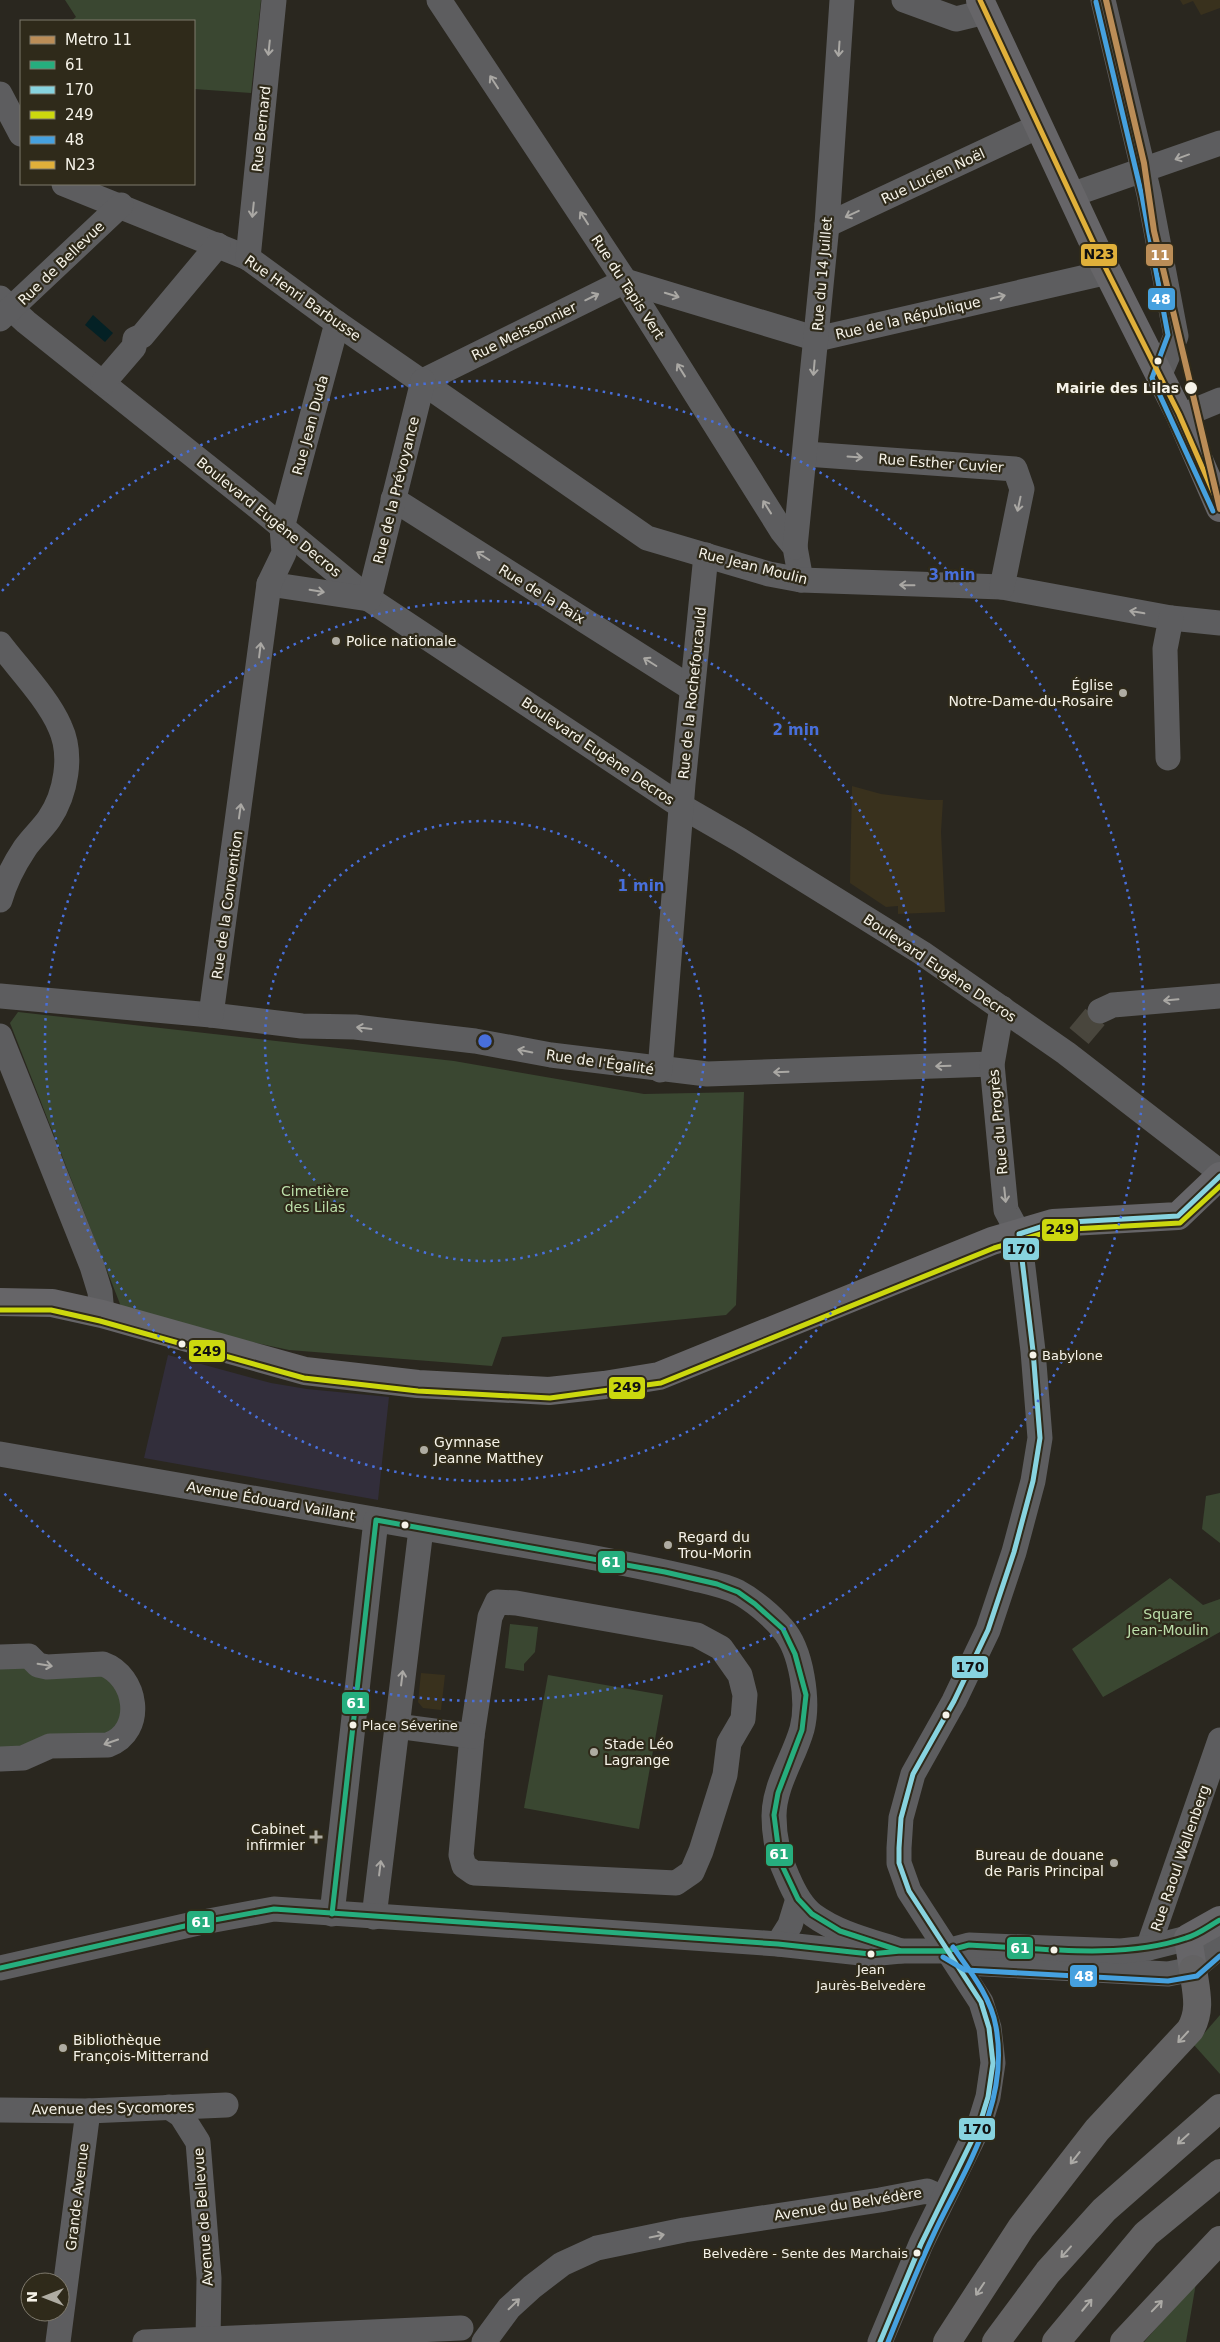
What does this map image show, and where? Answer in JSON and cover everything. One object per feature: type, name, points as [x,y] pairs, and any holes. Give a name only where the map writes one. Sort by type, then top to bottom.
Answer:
[{"type":"highway","points":[[947,2342],[1021,2228],[1091,2137],[1190,2030],[1198,2009],[1193,1969]]},
{"type":"highway","points":[[996,2342],[1048,2272],[1104,2210],[1220,2108]]},
{"type":"highway","points":[[1056,2342],[1146,2234],[1220,2173]]},
{"type":"highway","points":[[1124,2342],[1220,2240]]},
{"type":"main road","points":[[982,6],[1108,272],[1179,414],[1218,499]]},
{"type":"main road","points":[[0,1302],[16,1300],[52,1303],[102,1314],[305,1372],[418,1384],[549,1391],[659,1376],[985,1243],[1053,1223],[1178,1216],[1220,1174]]},
{"type":"main road","points":[[1193,1969],[1188,1938],[1220,1920]]},
{"type":"street","name":"Rue Bernard","points":[[248,258],[274,0]]},
{"type":"street","name":"Rue du Tapis Vert","points":[[439,0],[625,280],[782,531],[796,547]]},
{"type":"street","name":"Rue du 14 Juillet","points":[[796,547],[827,225],[842,0]]},
{"type":"street","points":[[904,0],[956,19],[982,6]]},
{"type":"street","points":[[1103,0],[1143,170],[1176,336],[1159,376]]},
{"type":"street","points":[[0,94],[20,132]]},
{"type":"street","name":"Rue Lucien Noël","points":[[827,225],[1039,126]]},
{"type":"street","points":[[1071,195],[1220,143]]},
{"type":"street","name":"Rue Henri Barbusse","points":[[67,185],[121,205],[248,258],[337,323],[423,381]]},
{"type":"street","name":"Rue de Bellevue","points":[[4,309],[121,205]]},
{"type":"street","points":[[103,383],[218,245]]},
{"type":"street","name":"Rue de la République","points":[[625,280],[817,339],[1108,272]]},
{"type":"street","name":"Rue Meissonnier","points":[[423,381],[625,280]]},
{"type":"street","name":"Boulevard Eugène Decros","points":[[4,309],[103,383],[369,599],[681,806],[740,840],[922,953],[1002,1008],[1072,1044],[1220,1174]]},
{"type":"street","name":"Rue Jean Duda","points":[[282,528],[337,323]]},
{"type":"street","name":"Rue de la Prévoyance","points":[[369,599],[423,381]]},
{"type":"street","name":"Rue Jean Moulin","points":[[423,381],[647,538],[801,580],[1002,587],[1171,618],[1220,623]]},
{"type":"street","points":[[1179,414],[1191,412],[1220,400]]},
{"type":"street","name":"Rue Esther Cuvier","points":[[806,454],[1015,469],[1022,489],[1002,587]]},
{"type":"street","name":"Rue de la Paix","points":[[393,499],[691,688]]},
{"type":"street","name":"Rue de la Convention","points":[[211,1015],[269,584],[284,553],[282,528]]},
{"type":"street","points":[[796,547],[801,580]]},
{"type":"street","name":"Rue de la Rochefoucauld","points":[[660,1070],[691,688],[706,555]]},
{"type":"street","points":[[269,584],[369,599]]},
{"type":"street","points":[[1168,758],[1164,649],[1171,618]]},
{"type":"street","points":[[0,644],[61,728],[66,746],[66,768],[60,798],[53,811],[25,848],[0,896]]},
{"type":"street","points":[[0,996],[211,1015]]},
{"type":"street","points":[[1100,1011],[1112,1005],[1220,996]]},
{"type":"street","name":"Rue du Progrès","points":[[1002,1008],[992,1064],[1006,1210],[1019,1234]]},
{"type":"street","name":"Rue de l'Égalité","points":[[211,1015],[302,1026],[341,1026],[455,1039],[551,1056],[706,1074],[992,1064]]},
{"type":"street","points":[[0,1036],[92,1266],[100,1292],[102,1314]]},
{"type":"street","name":"Avenue du Belvédère","points":[[484,2342],[509,2308],[532,2287],[562,2264],[597,2248],[684,2230],[880,2200],[935,2195],[979,2126],[988,2097],[993,2063],[989,2028],[981,2002],[909,1891],[903,1878],[898,1848],[901,1818],[913,1774],[954,1701],[988,1630],[1014,1552],[1033,1481],[1040,1438],[1033,1351],[1019,1234]]},
{"type":"street","name":"Avenue Édouard Vaillant","points":[[0,1454],[589,1557],[717,1584],[744,1596],[783,1629],[796,1654],[806,1694],[802,1730],[778,1793],[774,1815],[780,1861],[798,1899],[812,1914],[840,1931],[901,1951]]},
{"type":"street","points":[[332,1914],[376,1520]]},
{"type":"street","points":[[374,1916],[421,1529]]},
{"type":"street","points":[[497,1602],[516,1603],[697,1635],[721,1648],[740,1675],[745,1695],[743,1719],[728,1742],[724,1775],[701,1851],[692,1872],[676,1883],[474,1873],[464,1866],[461,1855],[472,1736],[490,1617],[497,1602]]},
{"type":"street","points":[[0,1657],[29,1656],[38,1665],[47,1667],[103,1664],[112,1667],[128,1685],[133,1703],[130,1721],[121,1738],[108,1745],[50,1746],[23,1758],[0,1759]]},
{"type":"street","points":[[396,1726],[472,1736]]},
{"type":"street","name":"Rue Raoul Wallenberg","points":[[1148,1948],[1220,1740]]},
{"type":"street","points":[[778,1944],[790,1925],[798,1899]]},
{"type":"street","points":[[0,1968],[198,1923],[274,1909],[778,1944],[870,1954],[901,1951],[947,1951],[969,1945],[1121,1951],[1148,1948],[1188,1938]]},
{"type":"street","points":[[947,1951],[966,1963],[1168,1974],[1193,1969],[1220,1946]]},
{"type":"street","name":"Avenue des Sycomores","points":[[0,2110],[88,2111],[226,2105]]},
{"type":"street","name":"Avenue de Bellevue","points":[[169,2107],[181,2115],[198,2142],[209,2278],[208,2340]]},
{"type":"street","name":"Grande Avenue","points":[[58,2342],[88,2111]]},
{"type":"street","points":[[880,2342],[920,2244],[935,2195]]},
{"type":"street","points":[[145,2342],[461,2328]]},
{"type":"shaded area","points":[[1180,0],[1220,0],[1220,8],[1201,15],[1193,1],[1183,5]]},
{"type":"shaded area","points":[[852,786],[881,794],[943,800],[941,832],[945,912],[898,914],[898,906],[886,907],[850,883]]},
{"type":"shaded area","points":[[168,1355],[271,1383],[307,1389],[389,1397],[378,1500],[144,1458]]},
{"type":"shaded area","points":[[421,1673],[445,1675],[441,1710],[423,1708],[418,1702]]},
{"type":"green space","points":[[65,0],[261,0],[251,93],[195,89],[195,20],[72,20],[76,17]]},
{"type":"green space","name":"Cimetière des Lilas","points":[[18,1012],[454,1061],[644,1094],[744,1092],[736,1305],[726,1315],[502,1337],[492,1366],[289,1350],[204,1332],[122,1309],[10,1023]]},
{"type":"green space","points":[[1220,1493],[1220,1543],[1202,1529],[1206,1496]]},
{"type":"green space","name":"Square Jean-Moulin","points":[[1170,1578],[1203,1605],[1220,1599],[1220,1632],[1103,1697],[1072,1649]]},
{"type":"green space","points":[[510,1624],[538,1627],[535,1652],[524,1664],[524,1671],[505,1668]]},
{"type":"green space","points":[[0,1663],[112,1672],[127,1703],[114,1737],[0,1753]]},
{"type":"green space","name":"Stade Léo Lagrange","points":[[548,1675],[663,1695],[639,1829],[524,1808]]},
{"type":"green space","points":[[1220,2015],[1220,2074],[1194,2045]]},
{"type":"green space","points":[[1196,2283],[1186,2342],[1144,2342]]},
{"type":"water","points":[[93,315],[113,333],[105,342],[85,325]]},
{"type":"tunnel","points":[[1079,1036],[1100,1011]]},
{"type":"metro line","name":"11","points":[[1106,0],[1144,163],[1154,231],[1220,509]]},
{"type":"transit line","name":"N23","points":[[980,0],[1098,253],[1179,414],[1220,508]]},
{"type":"transit line","name":"48","points":[[1096,2],[1142,196],[1168,335],[1152,378],[1213,511]]},
{"type":"transit line","name":"170","points":[[880,2342],[921,2244],[979,2126],[988,2097],[993,2063],[989,2028],[981,2002],[909,1891],[899,1863],[899,1848],[901,1818],[913,1774],[954,1701],[988,1630],[1014,1552],[1033,1481],[1040,1438],[1033,1351],[1019,1234],[1053,1223],[1178,1216],[1220,1176]]},
{"type":"transit line","name":"249","points":[[0,1310],[51,1310],[100,1321],[304,1378],[418,1391],[550,1398],[661,1383],[994,1248],[1054,1230],[1180,1223],[1220,1186]]},
{"type":"transit line","name":"61","points":[[332,1914],[376,1520],[665,1572],[717,1584],[738,1592],[755,1604],[783,1629],[795,1654],[806,1695],[802,1730],[778,1793],[774,1815],[780,1861],[798,1899],[812,1914],[840,1931],[901,1951],[947,1951]]},
{"type":"transit line","name":"61","points":[[0,1968],[198,1923],[274,1909],[778,1944],[870,1954],[901,1951],[947,1951],[969,1945],[1079,1951],[1134,1949],[1161,1945],[1190,1937],[1220,1920]]},
{"type":"transit line","name":"48","points":[[888,2342],[925,2252],[984,2129],[997,2079],[999,2054],[996,2027],[990,2005],[953,1947]]},
{"type":"transit line","name":"48","points":[[943,1957],[965,1970],[1168,1981],[1197,1976],[1220,1956]]},
{"type":"place","name":"Mairie des Lilas","points":[[1191,388]]},
{"type":"place","name":"Police nationale","points":[[336,641]]},
{"type":"place","name":"Église Notre-Dame-du-Rosaire","points":[[1123,693]]},
{"type":"place","name":"Babylone","points":[[1033,1355]]},
{"type":"place","name":"Gymnase Jeanne Matthey","points":[[424,1450]]},
{"type":"place","name":"Regard du Trou-Morin","points":[[668,1545]]},
{"type":"place","name":"Place Séverine","points":[[353,1725]]},
{"type":"place","name":"Stade Léo Lagrange","points":[[594,1752]]},
{"type":"place","name":"Cabinet infirmier","points":[[316,1837]]},
{"type":"place","name":"Bureau de douane de Paris Principal","points":[[1114,1863]]},
{"type":"place","name":"Jean Jaurès-Belvedère","points":[[871,1954]]},
{"type":"place","name":"Bibliothèque François-Mitterrand","points":[[63,2048]]},
{"type":"place","name":"Belvedère - Sente des Marchais","points":[[917,2253]]}]
